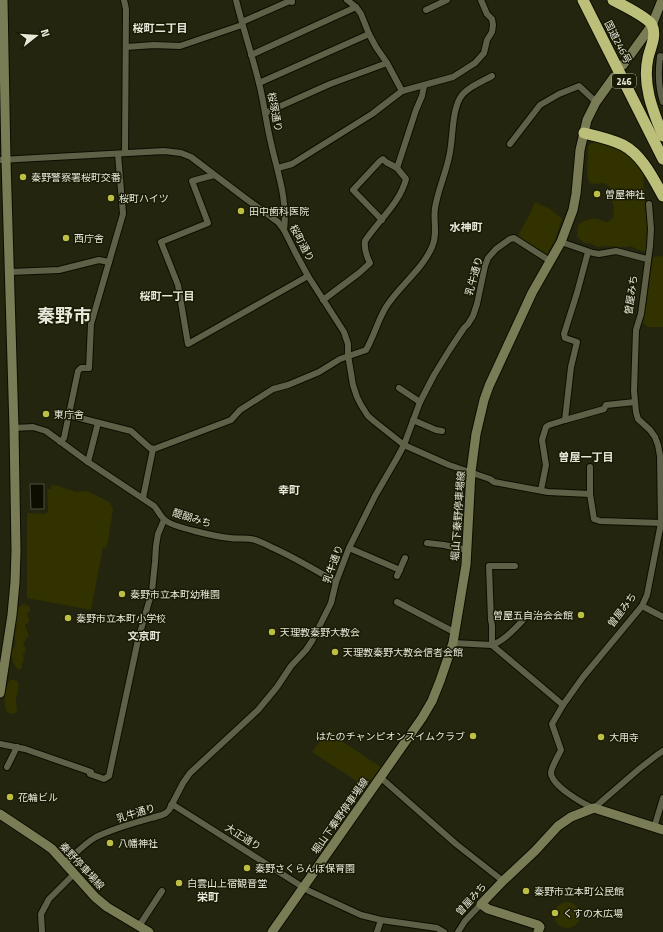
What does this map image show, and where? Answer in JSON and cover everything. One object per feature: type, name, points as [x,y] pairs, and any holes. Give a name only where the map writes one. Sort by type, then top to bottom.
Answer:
[{"type":"highway","points":[[613,0],[645,19],[652,25],[654,35],[648,57],[646,72],[648,92],[663,136]]},
{"type":"highway","name":"国道246号","points":[[587,1],[663,159]]},
{"type":"highway","points":[[584,133],[614,141],[629,149],[646,168],[663,196]]},
{"type":"main road","points":[[0,692],[12,615],[16,551],[10,272],[2,160],[3,0]]},
{"type":"main road","points":[[623,65],[652,25],[662,0]]},
{"type":"main road","name":"堀山下秦野停車場線","points":[[272,932],[422,718],[432,701],[440,681],[452,643],[464,581],[471,472],[476,434],[484,400],[529,299],[561,242],[571,216],[576,194],[580,150],[587,120],[596,102],[614,77]]},
{"type":"main road","points":[[594,808],[663,830]]},
{"type":"main road","name":"曽屋みち","points":[[481,904],[558,826],[571,817],[594,808]]},
{"type":"main road","name":"秦野停車場線","points":[[0,814],[52,849],[95,897],[149,932]]},
{"type":"main road","points":[[481,904],[488,909],[538,925],[540,927],[538,932]]},
{"type":"street","points":[[124,0],[126,9],[126,153]]},
{"type":"street","name":"桜塚通り","points":[[236,0],[259,83],[278,168],[286,219],[284,230]]},
{"type":"street","points":[[126,47],[154,45],[180,46],[242,23],[292,0],[292,2]]},
{"type":"street","points":[[347,0],[356,7],[361,14],[369,34],[402,91]]},
{"type":"street","points":[[426,10],[447,0]]},
{"type":"street","points":[[278,168],[292,164],[372,114],[402,91],[453,78],[475,63],[484,52],[487,40],[492,32],[493,25],[492,19],[481,0]]},
{"type":"street","points":[[251,55],[356,7]]},
{"type":"street","points":[[259,83],[369,34]]},
{"type":"street","points":[[663,57],[660,56],[658,71],[663,102]]},
{"type":"street","points":[[265,113],[329,84],[387,63]]},
{"type":"street","points":[[153,449],[231,420],[240,410],[274,389],[288,385],[319,372],[340,359],[366,350],[386,307],[399,289],[424,262],[433,246],[436,233],[435,208],[450,153],[456,110],[460,98],[467,90],[492,76]]},
{"type":"street","points":[[397,168],[422,96],[424,86]]},
{"type":"street","points":[[510,144],[540,106],[559,94],[579,86],[596,102]]},
{"type":"street","name":"桜町通り","points":[[2,160],[164,151],[181,153],[191,157],[278,222],[284,230],[308,276],[344,332],[348,344],[348,356],[353,385],[361,406],[374,422],[404,445],[449,465],[490,479],[494,482],[548,492],[590,494]]},
{"type":"street","points":[[60,442],[64,438],[68,415],[76,386],[78,370],[81,368],[89,368],[91,324],[123,214],[118,154]]},
{"type":"street","points":[[323,300],[370,263],[365,241],[387,214],[405,183],[406,179],[397,168],[383,159],[353,190],[382,220]]},
{"type":"street","points":[[214,175],[192,181],[208,223],[161,242],[178,285],[188,344],[308,276]]},
{"type":"street","name":"曽屋みち","points":[[594,808],[576,799],[553,780],[551,774],[552,770],[561,750],[552,724],[582,677],[642,606],[647,595],[660,548],[661,455],[655,437],[638,419],[634,390],[636,330],[641,314],[647,258],[650,246],[651,229],[649,204]]},
{"type":"street","name":"乳牛通り","points":[[65,863],[85,845],[96,838],[127,825],[166,813],[190,773],[258,710],[277,687],[290,666],[306,650],[312,641],[331,603],[336,582],[349,548],[375,496],[404,445],[420,402],[450,349],[473,316],[488,258],[510,239],[514,238],[550,261]]},
{"type":"street","points":[[561,242],[588,252],[599,254],[616,252],[647,258]]},
{"type":"street","points":[[565,420],[572,366],[577,342],[566,338],[564,334],[588,252]]},
{"type":"street","points":[[10,272],[59,270],[99,260],[109,262]]},
{"type":"street","points":[[399,388],[420,402]]},
{"type":"street","points":[[541,490],[546,466],[542,440],[546,427],[604,409],[606,405],[635,402]]},
{"type":"street","points":[[68,415],[131,430],[150,448],[153,449]]},
{"type":"street","points":[[413,420],[442,431]]},
{"type":"street","points":[[88,462],[98,423]]},
{"type":"street","name":"醍醐みち","points":[[14,428],[37,428],[46,431],[88,462],[143,498],[157,509],[164,520],[169,523],[186,529],[229,538],[251,539],[284,553],[336,582]]},
{"type":"street","points":[[143,498],[153,449]]},
{"type":"street","points":[[590,467],[590,494],[594,519],[600,521],[661,524]]},
{"type":"street","points":[[0,744],[17,747],[91,772],[90,774],[104,778],[109,776],[138,640],[152,591],[158,534],[164,520]]},
{"type":"street","points":[[427,543],[467,550]]},
{"type":"street","points":[[349,548],[398,573],[405,558]]},
{"type":"street","points":[[492,645],[489,566],[515,566]]},
{"type":"street","points":[[397,602],[454,632]]},
{"type":"street","points":[[642,606],[663,617]]},
{"type":"street","points":[[452,643],[492,645],[497,643],[524,619]]},
{"type":"street","points":[[492,645],[563,705]]},
{"type":"street","points":[[7,767],[17,747]]},
{"type":"street","points":[[594,808],[639,769],[663,751]]},
{"type":"street","points":[[380,777],[456,844],[503,881]]},
{"type":"street","points":[[654,828],[663,798]]},
{"type":"street","name":"大正通り","points":[[171,805],[175,806],[304,887],[361,915],[381,920],[437,928],[444,932]]},
{"type":"street","points":[[42,932],[41,914],[49,899],[74,874]]},
{"type":"street","points":[[139,926],[162,891]]},
{"type":"street","name":"曽屋みち","points":[[458,932],[465,921],[481,904]]},
{"type":"street","points":[[377,932],[381,920]]},
{"type":"shaded area","points":[[595,141],[607,142],[637,160],[644,173],[643,184],[650,235],[647,242],[646,252],[631,246],[597,247],[592,244],[585,243],[577,237],[578,225],[582,222],[590,219],[598,219],[608,222],[613,218],[614,208],[612,192],[609,186],[603,183],[590,183],[587,177],[588,146]]},
{"type":"shaded area","points":[[535,202],[550,209],[562,219],[555,240],[546,256],[518,238]]},
{"type":"shaded area","points":[[663,256],[663,327],[648,327],[643,323],[653,257]]},
{"type":"shaded area","points":[[30,484],[44,484],[44,509],[31,509]]},
{"type":"shaded area","points":[[55,485],[76,492],[87,491],[109,502],[113,509],[107,548],[103,547],[91,610],[27,598],[27,513],[45,514],[48,512],[47,489],[51,489],[51,486]]},
{"type":"shaded area","points":[[24,604],[29,606],[30,611],[27,613],[29,620],[28,623],[25,624],[29,635],[23,643],[26,649],[23,655],[24,660],[22,668],[18,670],[14,664],[11,653],[15,645],[15,631],[17,628],[15,620],[17,610]]},
{"type":"shaded area","points":[[10,680],[18,682],[16,702],[17,712],[12,714],[8,712],[5,703],[6,690]]},
{"type":"shaded area","points":[[329,729],[344,740],[343,742],[381,767],[366,787],[312,752]]},
{"type":"shaded area","points":[[567,902],[576,906],[580,915],[576,924],[567,928],[558,924],[554,915],[558,906]]},
{"type":"place","name":"秦野警察署桜町交番","points":[[23,177]]},
{"type":"place","name":"曽屋神社","points":[[597,194]]},
{"type":"place","name":"桜町ハイツ","points":[[111,198]]},
{"type":"place","name":"田中歯科医院","points":[[241,211]]},
{"type":"place","name":"西庁舎","points":[[66,238]]},
{"type":"place","name":"東庁舎","points":[[46,414]]},
{"type":"place","name":"秦野市立本町幼稚園","points":[[122,594]]},
{"type":"place","name":"曽屋五自治会会館","points":[[581,615]]},
{"type":"place","name":"秦野市立本町小学校","points":[[68,618]]},
{"type":"place","name":"天理教秦野大教会","points":[[272,632]]},
{"type":"place","name":"天理教秦野大教会信者会館","points":[[335,652]]},
{"type":"place","name":"はたのチャンピオンスイムクラブ","points":[[473,736]]},
{"type":"place","name":"大用寺","points":[[601,737]]},
{"type":"place","name":"花輪ビル","points":[[10,797]]},
{"type":"place","name":"八幡神社","points":[[110,843]]},
{"type":"place","name":"秦野さくらんぼ保育園","points":[[247,868]]},
{"type":"place","name":"白雲山上宿観音堂","points":[[179,883]]},
{"type":"place","name":"秦野市立本町公民館","points":[[526,891]]},
{"type":"place","name":"くすの木広場","points":[[555,913]]},
{"type":"district","name":"桜町二丁目","points":[[160,28]]},
{"type":"district","name":"水神町","points":[[466,227]]},
{"type":"district","name":"桜町一丁目","points":[[167,296]]},
{"type":"district","name":"秦野市","points":[[64,315]]},
{"type":"district","name":"曽屋一丁目","points":[[586,457]]},
{"type":"district","name":"幸町","points":[[289,490]]},
{"type":"district","name":"文京町","points":[[144,636]]},
{"type":"district","name":"栄町","points":[[208,897]]}]
